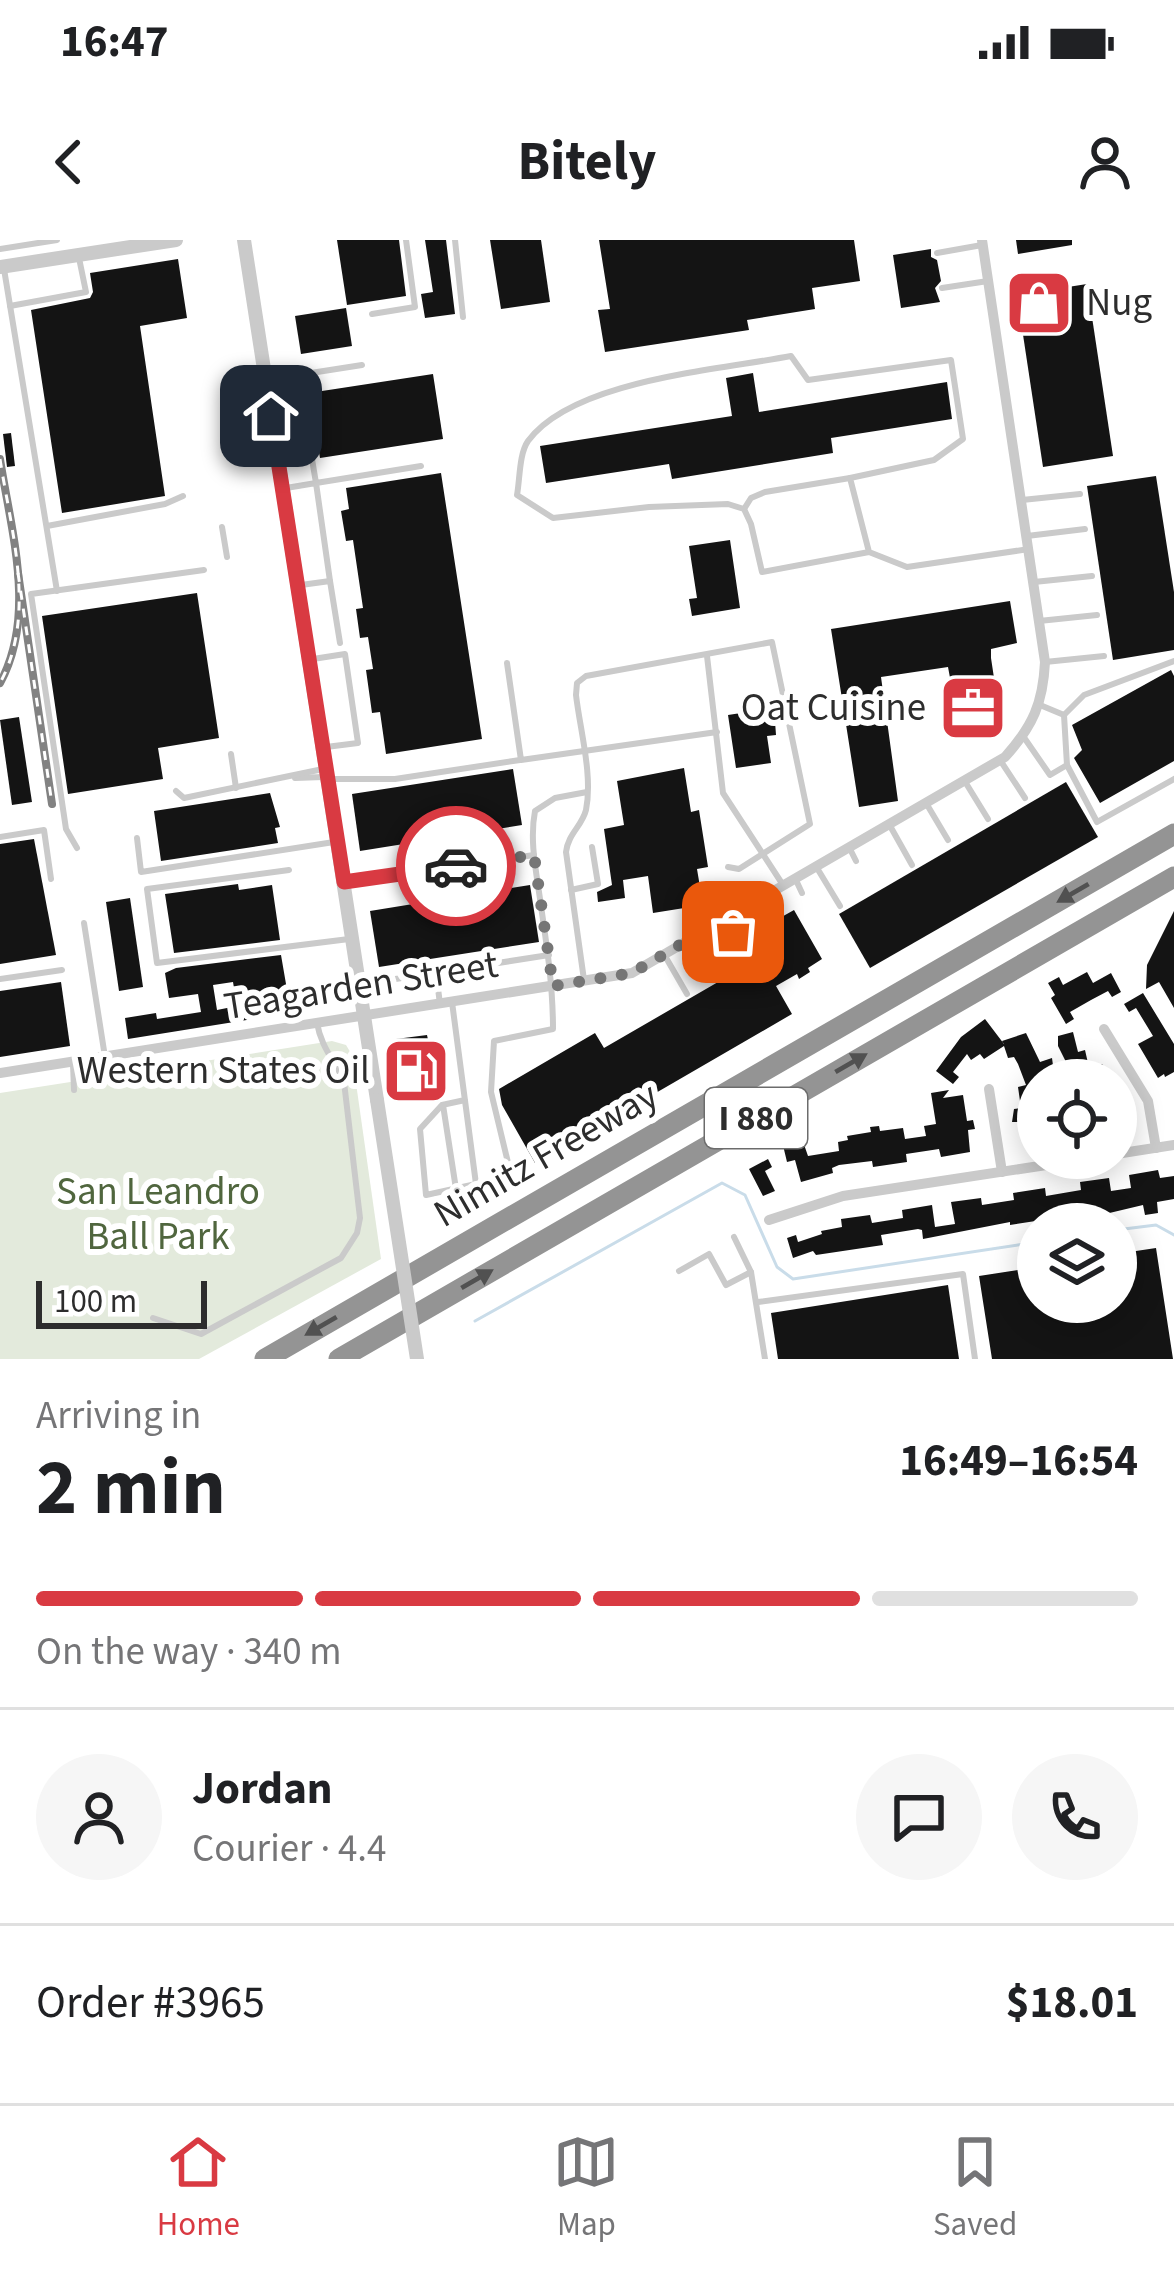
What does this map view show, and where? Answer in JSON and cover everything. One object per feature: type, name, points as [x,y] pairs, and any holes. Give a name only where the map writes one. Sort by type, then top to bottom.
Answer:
[{"type":"highway","name":"Nimitz Freeway","points":[[265,1359],[1174,835]]},
{"type":"highway","name":"Nimitz Freeway","points":[[339,1359],[1174,877]]},
{"type":"street","points":[[2,266],[86,249],[176,240]]},
{"type":"street","points":[[244,240],[417,1359]]},
{"type":"street","name":"Teagarden Street","points":[[0,1073],[632,973],[1000,760],[1023,736],[1040,706],[1045,662],[982,242]]},
{"type":"street","points":[[1104,1029],[1148,1101],[1156,1148]]},
{"type":"street","points":[[989,1089],[1002,1172]]},
{"type":"street","points":[[1137,1151],[1174,1145]]},
{"type":"street","points":[[769,1220],[825,1200],[1017,1170]]},
{"type":"lane","points":[[0,249],[57,240]]},
{"type":"lane","points":[[373,314],[415,307],[406,240]]},
{"type":"lane","points":[[455,240],[463,317]]},
{"type":"lane","points":[[938,253],[982,242]]},
{"type":"lane","points":[[10,306],[86,292],[86,249]]},
{"type":"lane","points":[[2,266],[57,591]]},
{"type":"lane","points":[[942,288],[988,281]]},
{"type":"lane","points":[[744,509],[751,498],[765,492],[934,460],[963,439],[951,360],[808,380],[791,356],[593,394],[553,414],[524,445],[518,495],[553,518],[728,504],[744,509],[752,524],[762,572],[868,552],[907,567],[1085,530]]},
{"type":"lane","points":[[340,643],[298,375],[362,365]]},
{"type":"lane","points":[[271,416],[303,412]]},
{"type":"lane","points":[[282,489],[421,466]]},
{"type":"lane","points":[[850,478],[868,552]]},
{"type":"lane","points":[[1022,500],[1080,494]]},
{"type":"lane","points":[[47,526],[183,496]]},
{"type":"lane","points":[[222,527],[227,557]]},
{"type":"lane","points":[[77,848],[66,829],[31,594],[204,570]]},
{"type":"lane","points":[[1034,582],[1092,576]]},
{"type":"lane","points":[[297,586],[330,580]]},
{"type":"lane","points":[[1039,620],[1097,615]]},
{"type":"lane","points":[[584,980],[568,836],[585,815],[587,791],[576,694],[577,683],[586,676],[772,641],[810,824],[739,869],[728,867]]},
{"type":"lane","points":[[309,660],[345,654],[358,743],[322,748]]},
{"type":"lane","points":[[706,654],[723,793],[764,853],[802,892]]},
{"type":"lane","points":[[1045,662],[1104,656]]},
{"type":"lane","points":[[1174,661],[1084,695],[1064,715],[1066,765],[1097,822],[1174,779]]},
{"type":"lane","points":[[507,663],[521,760]]},
{"type":"lane","points":[[1040,706],[1064,715]]},
{"type":"lane","points":[[176,791],[184,798],[326,775],[395,779],[717,732]]},
{"type":"lane","points":[[1023,736],[1051,775],[1066,765]]},
{"type":"lane","points":[[231,754],[236,788]]},
{"type":"lane","points":[[1000,760],[1025,798]]},
{"type":"lane","points":[[964,780],[988,818]]},
{"type":"lane","points":[[510,1172],[491,1092],[494,1041],[553,1029],[553,986],[534,855],[536,811],[555,798],[587,791]]},
{"type":"lane","points":[[926,803],[948,840]]},
{"type":"lane","points":[[889,824],[912,865]]},
{"type":"lane","points":[[0,837],[44,830],[51,879]]},
{"type":"lane","points":[[137,838],[141,872],[337,842]]},
{"type":"lane","points":[[571,890],[598,884],[592,847]]},
{"type":"lane","points":[[849,847],[856,861]]},
{"type":"lane","points":[[344,882],[534,855]]},
{"type":"lane","points":[[816,866],[840,906]]},
{"type":"lane","points":[[289,870],[147,889],[157,963],[352,939]]},
{"type":"lane","points":[[726,918],[749,962]]},
{"type":"lane","points":[[84,923],[105,1057]]},
{"type":"lane","points":[[694,937],[701,950]]},
{"type":"lane","points":[[664,954],[687,994]]},
{"type":"lane","points":[[389,980],[549,956]]},
{"type":"lane","points":[[0,980],[62,970]]},
{"type":"lane","points":[[436,973],[465,1100],[476,1184],[426,1195],[420,1129],[443,1105],[465,1100]]},
{"type":"lane","points":[[153,1318],[201,1334],[341,1258],[350,1248],[360,1219],[344,1082],[324,1050],[317,1023]]},
{"type":"lane","points":[[73,1062],[74,1090]]},
{"type":"lane","points":[[443,1105],[456,1189]]},
{"type":"lane","points":[[734,1237],[751,1272],[765,1359]]},
{"type":"lane","points":[[679,1271],[709,1254],[726,1286],[751,1272]]},
{"type":"lane","points":[[758,1303],[963,1274],[975,1359]]},
{"type":"green space","name":"San Leandro Ball Park","points":[[332,1041],[346,1045],[352,1055],[381,1259],[199,1359],[0,1359],[0,1093]]},
{"type":"building","points":[[337,240],[399,240],[406,296],[347,305]]},
{"type":"building","points":[[425,240],[446,240],[455,314],[425,318],[421,294],[433,292]]},
{"type":"building","points":[[490,240],[541,240],[550,302],[501,309]]},
{"type":"building","points":[[599,240],[854,240],[860,281],[812,288],[815,309],[747,320],[749,330],[605,352],[598,310],[610,309]]},
{"type":"building","points":[[1016,240],[1072,240],[1072,245],[1018,254]]},
{"type":"building","points":[[931,249],[941,281],[935,288],[940,302],[901,308],[893,255]]},
{"type":"building","points":[[178,259],[187,318],[140,326],[165,496],[62,513],[31,310],[90,298],[90,273]]},
{"type":"building","points":[[1087,284],[1113,456],[1043,467],[1017,295]]},
{"type":"building","points":[[346,308],[352,346],[301,354],[295,316]]},
{"type":"building","points":[[753,373],[759,412],[947,382],[952,419],[831,438],[833,453],[672,479],[669,464],[546,483],[540,446],[732,416],[726,378]]},
{"type":"building","points":[[433,374],[443,439],[320,458],[309,393]]},
{"type":"building","points":[[11,433],[15,466],[7,467],[3,434]]},
{"type":"building","points":[[441,473],[482,739],[386,754],[380,712],[372,713],[366,670],[373,669],[368,637],[360,638],[356,609],[363,608],[353,540],[346,541],[341,511],[349,509],[346,488]]},
{"type":"building","points":[[1156,476],[1174,592],[1174,650],[1113,660],[1087,486]]},
{"type":"building","points":[[730,540],[740,608],[692,616],[689,599],[697,598],[689,546]]},
{"type":"building","points":[[197,593],[219,738],[158,748],[163,779],[68,794],[42,616]]},
{"type":"building","points":[[1010,601],[1017,643],[991,649],[1002,731],[961,737],[948,667],[881,677],[898,801],[859,807],[831,629]]},
{"type":"building","points":[[1171,670],[1174,761],[1100,803],[1074,758],[1082,750],[1072,725]]},
{"type":"building","points":[[774,708],[776,735],[767,736],[771,763],[736,768],[728,715]]},
{"type":"building","points":[[19,717],[32,802],[12,805],[0,720]]},
{"type":"building","points":[[684,768],[691,812],[699,810],[708,867],[697,869],[703,905],[653,913],[648,876],[623,880],[625,898],[598,902],[597,892],[612,885],[604,829],[624,825],[617,781]]},
{"type":"building","points":[[513,769],[522,825],[360,851],[352,794]]},
{"type":"building","points":[[1066,782],[1098,837],[870,968],[839,914]]},
{"type":"building","points":[[270,793],[280,827],[275,828],[278,843],[161,861],[154,811]]},
{"type":"building","points":[[34,839],[56,955],[0,964],[0,844]]},
{"type":"building","points":[[238,884],[239,890],[272,885],[280,940],[174,953],[165,894]]},
{"type":"building","points":[[530,885],[539,942],[379,967],[370,911]]},
{"type":"building","points":[[130,898],[143,987],[119,991],[106,902]]},
{"type":"building","points":[[794,910],[822,959],[799,979],[797,974],[776,986],[792,1014],[535,1163],[502,1105],[499,1089],[595,1033],[604,1048],[744,967],[753,968],[761,958],[748,936]]},
{"type":"building","points":[[1174,911],[1174,1008],[1159,982],[1146,989],[1147,965]]},
{"type":"building","points":[[281,955],[291,1013],[128,1039],[125,1018],[201,1012],[198,994],[169,998],[165,973]],"holes":[[[233,982],[237,1006],[217,1010],[213,985]]]},
{"type":"building","points":[[1087,972],[1093,983],[1111,973],[1121,992],[1112,997],[1108,991],[1070,1012],[1074,1019],[1066,1024],[1048,983],[1059,977],[1063,985]]},
{"type":"building","points":[[61,982],[70,1046],[0,1057],[0,991]]},
{"type":"building","points":[[1143,993],[1174,1044],[1174,1072],[1165,1077],[1158,1078],[1138,1044],[1153,1036],[1136,1008],[1129,1012],[1124,1004]]},
{"type":"building","points":[[985,1019],[1004,1044],[1002,1041],[1026,1033],[1039,1059],[1017,1062],[1008,1058],[1004,1046],[984,1059],[980,1054],[971,1060],[967,1054],[953,1072],[959,1077],[953,1084],[936,1071],[961,1037]]},
{"type":"building","points":[[1073,1032],[1078,1052],[1085,1050],[1087,1059],[1064,1059],[1058,1036]]},
{"type":"building","name":"Western States Oil","points":[[427,1035],[438,1089],[400,1095],[396,1039]]},
{"type":"building","points":[[949,1090],[943,1098],[963,1095],[967,1121],[973,1120],[975,1129],[968,1130],[970,1152],[941,1157],[939,1149],[906,1154],[907,1162],[839,1165],[832,1168],[833,1173],[801,1182],[795,1160],[787,1162],[781,1137],[794,1134],[800,1133],[808,1156],[839,1151],[838,1142],[871,1132],[870,1127],[879,1126],[880,1131],[903,1128],[905,1139],[926,1136],[924,1126],[936,1124],[931,1093]]},
{"type":"building","points":[[768,1159],[772,1167],[765,1171],[775,1191],[763,1196],[749,1169]]},
{"type":"building","points":[[1158,1170],[1160,1178],[1174,1176],[1174,1199],[1157,1202],[1158,1213],[1145,1215],[1143,1205],[1137,1203],[1017,1203],[1017,1224],[923,1239],[918,1229],[881,1235],[883,1245],[816,1255],[813,1251],[793,1258],[787,1238],[796,1235],[798,1242],[842,1227],[841,1219],[870,1215],[872,1223],[903,1218],[902,1210],[932,1205],[935,1227],[955,1224],[951,1202],[981,1198],[982,1205],[1045,1188],[1046,1196],[1081,1190],[1080,1182],[1102,1179],[1109,1179],[1111,1191],[1131,1188],[1130,1179],[1137,1179],[1137,1174]]},
{"type":"building","points":[[1156,1248],[1173,1359],[992,1359],[979,1276],[1017,1270],[1017,1323],[1137,1323],[1137,1251]]},
{"type":"building","points":[[948,1285],[959,1359],[778,1359],[771,1313]]},
{"type":"waterway","points":[[475,1321],[722,1183],[745,1195],[777,1267],[793,1279],[1017,1245]]},
{"type":"waterway","points":[[1137,1227],[1156,1225],[1174,1235]]},
{"type":"railway","points":[[0,459],[19,601],[11,657],[0,683]]},
{"type":"railway","points":[[18,573],[52,804]]},
{"type":"way so far","points":[[456,866],[534,855],[553,986],[632,973],[726,918],[733,932]]},
{"type":"place","name":"Nug","points":[[1039,303]]},
{"type":"place","name":"Oat Cuisine","points":[[973,708]]},
{"type":"place","name":"Western States Oil","points":[[416,1071]]},
{"type":"route","points":[[271,416],[344,882],[456,866]]}]
